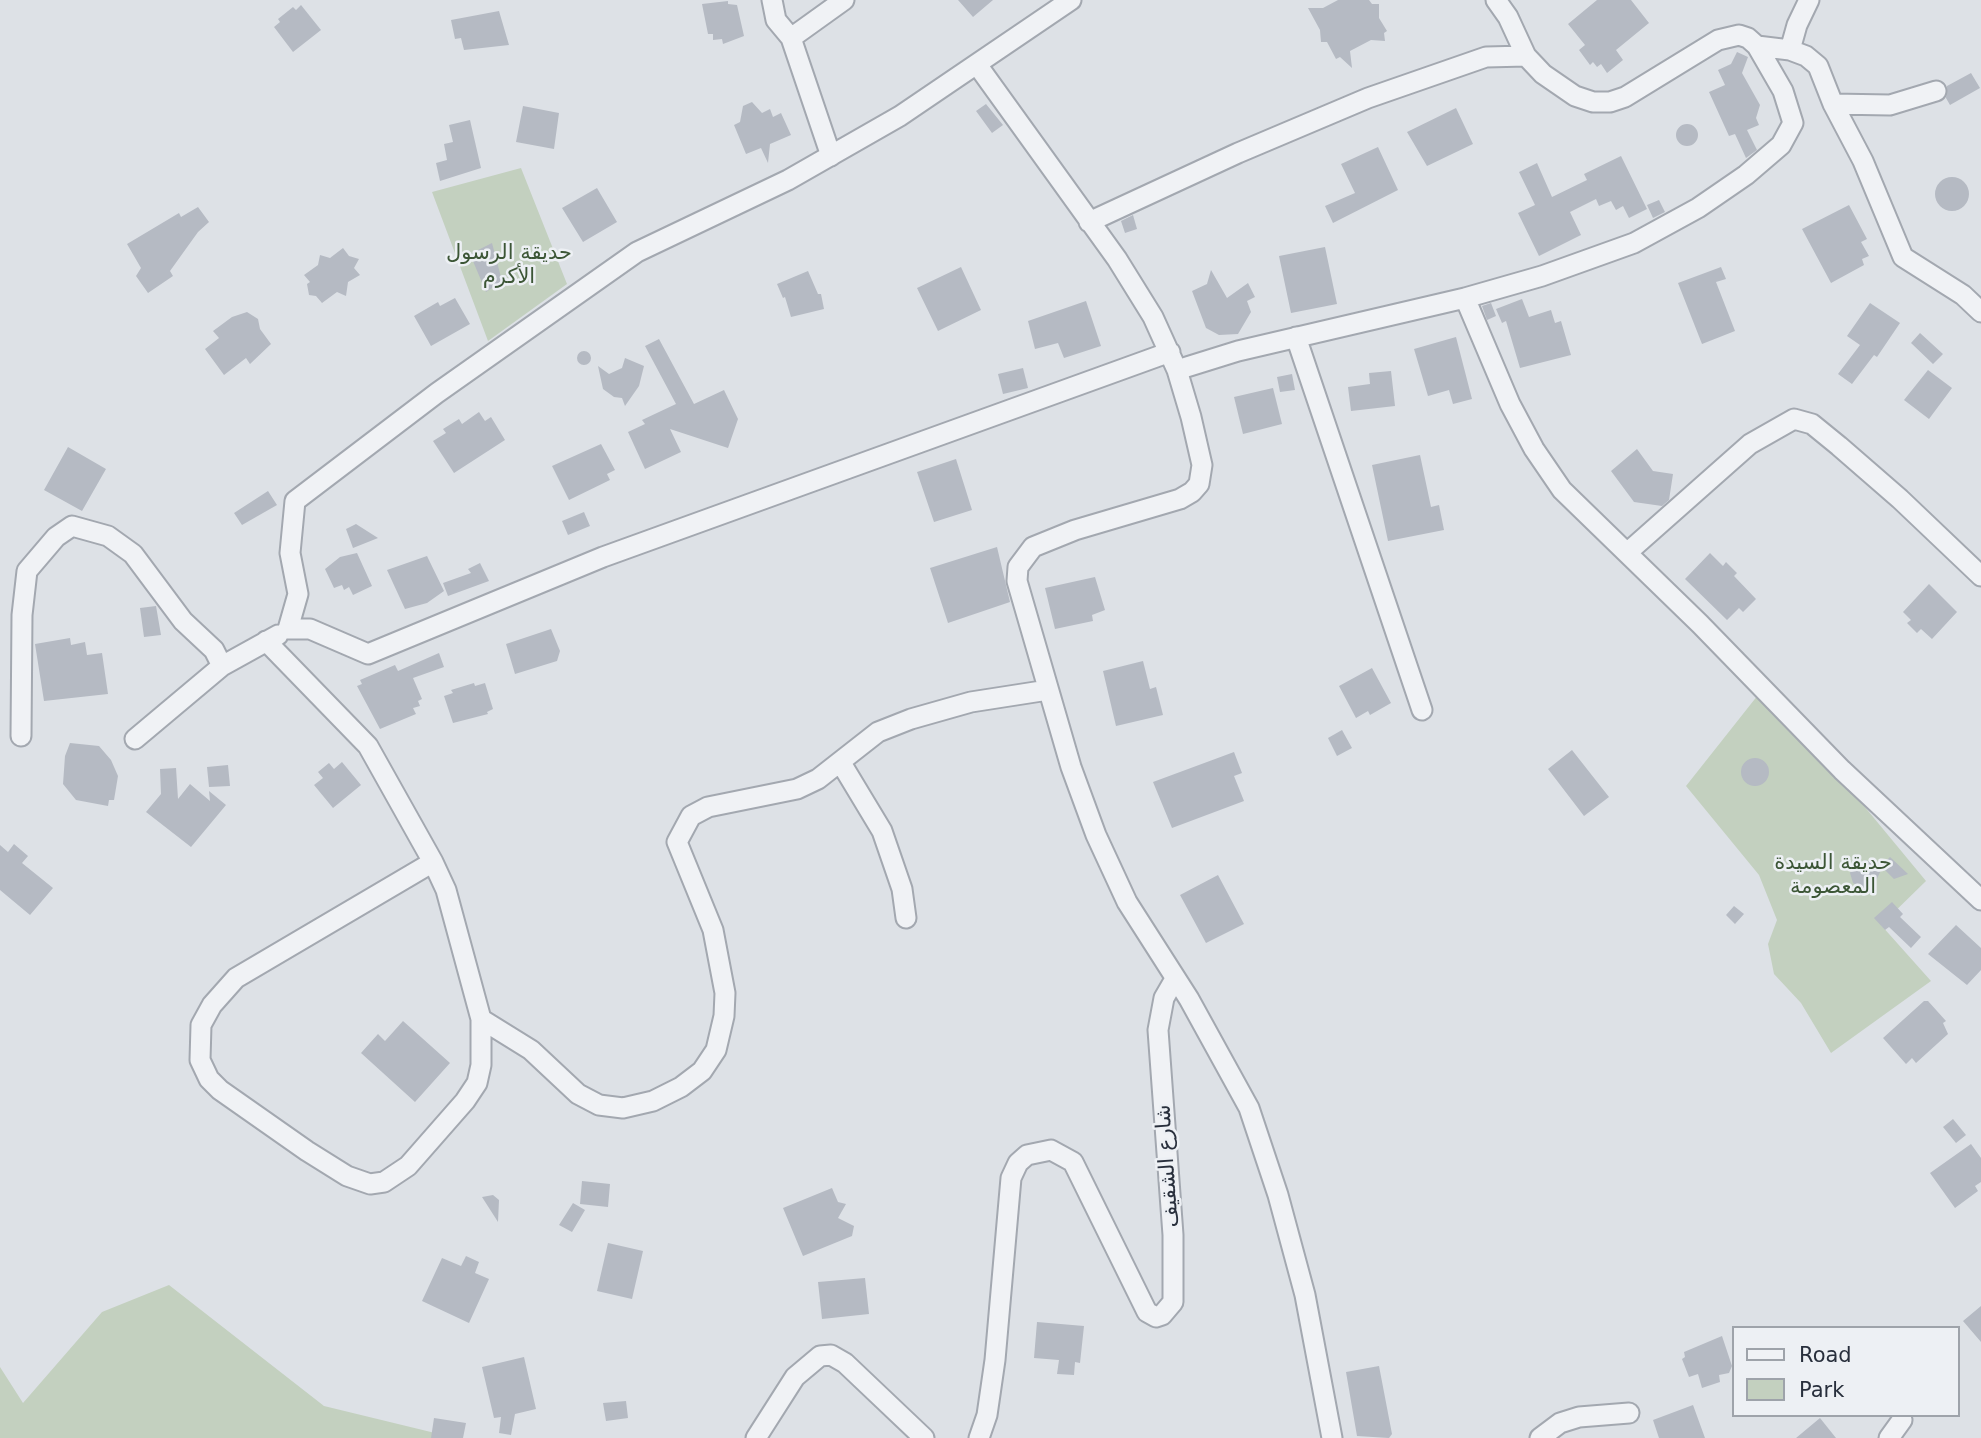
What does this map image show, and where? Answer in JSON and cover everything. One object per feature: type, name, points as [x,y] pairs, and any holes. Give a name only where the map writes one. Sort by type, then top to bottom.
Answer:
[{"type":"street","points":[[772,0],[776,20],[791,38],[831,156]]},
{"type":"street","points":[[791,38],[844,0]]},
{"type":"street","points":[[288,629],[298,594],[290,553],[295,501],[437,393],[636,251],[764,192],[831,156],[978,66],[1071,0]]},
{"type":"street","points":[[135,739],[222,666],[288,629],[310,629],[368,654],[603,557],[1174,361],[1296,337],[1465,298],[1542,276],[1634,243],[1698,208],[1770,155],[1787,138],[1793,123],[1783,91],[1757,46],[1748,38],[1739,35],[1718,40],[1625,97],[1610,102],[1593,103],[1575,96],[1543,74],[1526,56],[1508,17],[1496,0]]},
{"type":"street","points":[[1790,50],[1797,24],[1809,0]]},
{"type":"street","points":[[1757,46],[1790,50],[1805,56],[1818,66],[1833,104],[1863,161],[1903,257],[1963,295],[1981,312]]},
{"type":"street","points":[[1089,222],[1238,153],[1368,98],[1486,57],[1526,56]]},
{"type":"street","points":[[978,66],[1117,259],[1174,361],[1202,465],[1199,484],[1180,499],[1033,547],[1018,566],[1017,581],[1071,767],[1096,835],[1127,902],[1231,1071],[1263,1147],[1305,1296],[1332,1438]]},
{"type":"street","points":[[1833,104],[1890,105],[1936,91]]},
{"type":"street","points":[[1465,298],[1510,404],[1548,471],[1585,516],[1628,552],[1842,770],[1980,897]]},
{"type":"street","points":[[1296,337],[1422,710]]},
{"type":"street","points":[[1628,552],[1750,444],[1794,419],[1812,424],[1839,446],[1981,576]]},
{"type":"street","points":[[21,736],[22,615],[27,571],[56,537],[72,526],[108,536],[134,554],[183,621],[214,650],[222,666]]},
{"type":"street","points":[[266,641],[368,746],[433,862],[446,890],[481,1019],[481,1065],[477,1083],[465,1101],[408,1166],[384,1182],[370,1184],[347,1176],[220,1090],[209,1079],[200,1060],[201,1026],[212,1005],[236,978],[433,862]]},
{"type":"street","points":[[481,1019],[531,1050],[578,1094],[599,1105],[623,1108],[653,1101],[681,1087],[702,1071],[716,1050],[724,1016],[725,993],[713,930],[677,842],[682,827],[691,816],[708,807],[797,789],[841,763],[878,732],[911,719],[971,702],[1048,690]]},
{"type":"street","points":[[841,763],[882,831],[902,890],[906,918]]},
{"type":"street","name":"شارع الشقيف","points":[[979,1438],[987,1415],[995,1360],[1011,1178],[1018,1163],[1027,1155],[1051,1150],[1073,1162],[1147,1312],[1156,1317],[1162,1315],[1173,1302],[1171,1197],[1158,1030],[1164,998],[1175,979]]},
{"type":"street","points":[[757,1438],[794,1377],[820,1356],[831,1355],[845,1363],[924,1438]]},
{"type":"street","points":[[1540,1438],[1560,1423],[1579,1417],[1629,1413]]},
{"type":"street","points":[[1889,1438],[1902,1420]]},
{"type":"green space","name":"حديقة الرسول الأكرم","points":[[521,168],[567,284],[488,341],[432,192]]},
{"type":"green space","name":"حديقة السيدة المعصومة","points":[[1758,695],[1845,783],[1926,881],[1881,925],[1931,981],[1831,1053],[1801,1003],[1774,974],[1768,944],[1777,920],[1759,875],[1686,786]]},
{"type":"green space","points":[[169,1285],[324,1406],[435,1433],[434,1438],[0,1438],[0,1367],[23,1403],[102,1312]]},
{"type":"building","points":[[958,0],[993,0],[973,17]]},
{"type":"building","points":[[1338,0],[1369,0],[1372,4],[1379,4],[1379,18],[1387,31],[1384,33],[1385,41],[1371,40],[1350,51],[1352,68],[1340,57],[1336,59],[1327,42],[1321,42],[1320,30],[1308,8],[1323,8]]},
{"type":"building","points":[[1597,0],[1631,0],[1649,23],[1616,50],[1623,60],[1607,73],[1601,64],[1597,67],[1593,62],[1590,65],[1579,50],[1585,45],[1568,24]]},
{"type":"building","points":[[728,1],[728,4],[737,5],[744,36],[723,44],[722,39],[713,40],[713,34],[708,34],[702,4]]},
{"type":"building","points":[[301,5],[321,30],[293,52],[274,27],[280,22],[278,19],[293,7],[296,10]]},
{"type":"building","points":[[499,11],[509,45],[464,50],[461,38],[455,39],[451,20]]},
{"type":"building","points":[[1737,52],[1748,57],[1742,73],[1760,105],[1756,118],[1759,125],[1747,130],[1757,150],[1746,158],[1735,134],[1729,136],[1709,92],[1725,85],[1718,70],[1731,64]]},
{"type":"building","points":[[1971,73],[1980,88],[1950,105],[1946,98],[1947,86]]},
{"type":"building","points":[[752,102],[762,113],[770,109],[773,117],[781,113],[791,135],[770,144],[768,163],[761,148],[746,154],[734,125],[740,122],[743,106]]},
{"type":"building","points":[[986,104],[1003,125],[992,133],[976,111]]},
{"type":"building","points":[[523,106],[559,113],[554,149],[516,142]]},
{"type":"building","points":[[1456,108],[1473,144],[1427,166],[1407,132]]},
{"type":"building","points":[[470,120],[481,168],[440,181],[436,163],[447,160],[444,144],[453,142],[449,125]]},
{"type":"building","points":[[1687,124],[1697,131],[1698,135],[1691,145],[1687,146],[1677,139],[1676,135],[1683,125]]},
{"type":"building","points":[[1378,147],[1398,190],[1333,223],[1325,206],[1355,193],[1341,164]]},
{"type":"building","points":[[1621,156],[1647,209],[1629,218],[1623,206],[1616,210],[1611,201],[1599,206],[1596,199],[1570,212],[1581,235],[1539,256],[1518,213],[1535,205],[1519,172],[1537,163],[1552,197],[1587,180],[1584,174]]},
{"type":"building","points":[[1952,177],[1964,182],[1969,194],[1964,206],[1952,211],[1940,206],[1935,194],[1940,182]]},
{"type":"building","points":[[597,188],[617,222],[583,242],[562,208]]},
{"type":"building","points":[[1659,200],[1665,212],[1653,218],[1647,205]]},
{"type":"building","points":[[1849,205],[1867,239],[1861,242],[1869,256],[1862,259],[1864,265],[1831,283],[1802,229]]},
{"type":"building","points":[[198,207],[209,222],[198,232],[170,271],[173,276],[148,293],[136,276],[141,268],[127,244],[179,213],[181,217]]},
{"type":"building","points":[[1133,215],[1137,229],[1125,233],[1121,221]]},
{"type":"building","points":[[492,243],[502,281],[486,292],[470,254]]},
{"type":"building","points":[[1325,247],[1337,304],[1291,313],[1279,256]]},
{"type":"building","points":[[343,248],[349,256],[359,259],[354,268],[360,275],[348,282],[346,296],[337,292],[322,303],[316,296],[309,295],[307,284],[310,282],[304,275],[318,265],[320,255],[330,258]]},
{"type":"building","points":[[961,267],[981,310],[938,331],[917,288]]},
{"type":"building","points":[[1721,267],[1726,279],[1716,282],[1735,331],[1702,344],[1678,283]]},
{"type":"building","points":[[1211,270],[1227,298],[1248,283],[1255,297],[1247,301],[1251,312],[1238,334],[1219,335],[1206,328],[1192,291],[1207,284]]},
{"type":"building","points":[[808,271],[818,294],[821,294],[824,309],[791,317],[785,297],[783,298],[777,284]]},
{"type":"building","points":[[455,298],[470,324],[431,346],[414,316],[438,302],[440,306]]},
{"type":"building","points":[[1522,299],[1529,317],[1551,310],[1555,323],[1561,321],[1571,355],[1520,368],[1506,321],[1502,323],[1496,309]]},
{"type":"building","points":[[1086,301],[1101,346],[1064,358],[1058,343],[1035,349],[1028,321]]},
{"type":"building","points":[[1491,303],[1496,316],[1487,320],[1482,306]]},
{"type":"building","points":[[1870,303],[1900,323],[1877,357],[1874,355],[1852,384],[1838,374],[1860,345],[1847,336]]},
{"type":"building","points":[[247,312],[258,319],[260,329],[271,344],[250,364],[246,358],[224,375],[205,349],[219,338],[213,331],[232,317]]},
{"type":"building","points":[[1920,333],[1943,354],[1933,364],[1911,343]]},
{"type":"building","points":[[1456,337],[1472,399],[1453,404],[1449,390],[1428,396],[1414,349]]},
{"type":"building","points":[[659,339],[694,404],[724,390],[738,419],[728,448],[670,429],[681,452],[645,469],[628,432],[645,424],[642,420],[676,404],[645,346]]},
{"type":"building","points":[[581,351],[587,351],[591,358],[587,365],[581,365],[577,361],[577,355]]},
{"type":"building","points":[[625,358],[644,366],[639,386],[625,406],[622,398],[614,397],[603,389],[598,366],[609,374],[622,368]]},
{"type":"building","points":[[1023,368],[1028,388],[1003,394],[998,374]]},
{"type":"building","points":[[1928,370],[1952,388],[1929,419],[1904,400]]},
{"type":"building","points":[[1391,371],[1395,406],[1351,411],[1348,387],[1370,384],[1369,373]]},
{"type":"building","points":[[1292,374],[1295,390],[1280,392],[1277,377]]},
{"type":"building","points":[[1273,388],[1282,424],[1243,434],[1234,397]]},
{"type":"building","points":[[479,412],[485,421],[491,417],[505,440],[454,473],[433,441],[446,433],[443,429],[459,419],[462,424]]},
{"type":"building","points":[[601,444],[615,470],[607,474],[610,480],[569,500],[552,466]]},
{"type":"building","points":[[68,447],[106,469],[82,511],[44,490]]},
{"type":"building","points":[[1637,449],[1653,471],[1673,474],[1669,500],[1662,506],[1634,502],[1611,471]]},
{"type":"building","points":[[1420,455],[1431,507],[1439,505],[1444,530],[1388,541],[1372,465]]},
{"type":"building","points":[[956,459],[972,510],[934,522],[917,472]]},
{"type":"building","points":[[268,491],[277,505],[242,525],[234,513]]},
{"type":"building","points":[[584,512],[590,526],[568,535],[562,521]]},
{"type":"building","points":[[356,524],[378,538],[353,548],[346,529]]},
{"type":"building","points":[[997,547],[1010,602],[948,623],[930,568]]},
{"type":"building","points":[[357,553],[372,586],[353,595],[349,587],[344,590],[342,585],[334,588],[325,569],[340,557]]},
{"type":"building","points":[[1710,553],[1723,566],[1726,562],[1737,573],[1734,576],[1756,599],[1743,612],[1739,608],[1727,620],[1685,579]]},
{"type":"building","points":[[427,556],[444,591],[427,603],[405,609],[387,570]]},
{"type":"building","points":[[480,563],[489,581],[448,596],[443,583],[471,573],[468,569]]},
{"type":"building","points":[[1095,577],[1105,610],[1092,615],[1093,621],[1055,629],[1045,588]]},
{"type":"building","points":[[1929,584],[1957,612],[1932,639],[1921,629],[1917,633],[1907,623],[1911,620],[1903,612]]},
{"type":"building","points":[[156,606],[161,635],[144,637],[140,608]]},
{"type":"building","points":[[551,629],[560,651],[557,661],[515,674],[506,644]]},
{"type":"building","points":[[70,638],[71,645],[85,642],[87,655],[102,653],[108,694],[44,701],[35,644]]},
{"type":"building","points":[[439,653],[444,667],[413,678],[422,699],[418,701],[420,706],[413,708],[416,714],[380,729],[357,686],[362,684],[360,680],[395,665],[398,671]]},
{"type":"building","points":[[1143,661],[1150,689],[1156,687],[1163,715],[1116,726],[1103,671]]},
{"type":"building","points":[[1372,668],[1391,703],[1370,715],[1368,711],[1356,718],[1339,686]]},
{"type":"building","points":[[474,683],[475,686],[485,683],[493,709],[487,712],[488,714],[453,723],[444,696],[453,693],[451,690]]},
{"type":"building","points":[[1342,730],[1352,748],[1337,756],[1328,738]]},
{"type":"building","points":[[70,743],[99,746],[111,760],[118,776],[114,800],[109,800],[108,806],[76,800],[63,784],[65,756]]},
{"type":"building","points":[[1572,750],[1609,797],[1584,816],[1548,769]]},
{"type":"building","points":[[1234,752],[1242,773],[1234,776],[1244,801],[1172,828],[1153,782]]},
{"type":"building","points":[[1755,758],[1765,762],[1769,772],[1765,782],[1755,786],[1745,782],[1741,772],[1745,762]]},
{"type":"building","points":[[342,762],[361,785],[333,808],[314,785],[323,778],[318,772],[329,763],[334,769]]},
{"type":"building","points":[[228,765],[230,786],[209,787],[207,767]]},
{"type":"building","points":[[176,768],[178,799],[190,784],[210,801],[209,791],[226,805],[191,847],[146,812],[161,794],[160,769]]},
{"type":"building","points":[[14,844],[28,856],[22,863],[53,888],[30,915],[0,890],[0,845],[8,852]]},
{"type":"building","points":[[1890,857],[1908,874],[1894,879],[1881,866]]},
{"type":"building","points":[[1866,860],[1882,868],[1874,885],[1863,888],[1853,883],[1850,873],[1855,863]]},
{"type":"building","points":[[1218,875],[1244,924],[1206,943],[1180,895]]},
{"type":"building","points":[[1892,902],[1903,914],[1900,917],[1921,937],[1911,948],[1889,927],[1885,930],[1874,918]]},
{"type":"building","points":[[1734,906],[1744,914],[1735,924],[1726,915]]},
{"type":"building","points":[[1956,925],[1981,948],[1981,970],[1967,985],[1928,954]]},
{"type":"building","points":[[1924,1001],[1928,1001],[1946,1021],[1943,1023],[1948,1034],[1916,1063],[1912,1058],[1906,1064],[1883,1038]]},
{"type":"building","points":[[403,1021],[450,1063],[415,1102],[361,1053],[378,1034],[385,1041]]},
{"type":"building","points":[[1953,1119],[1966,1135],[1956,1143],[1943,1127]]},
{"type":"building","points":[[1971,1144],[1981,1158],[1981,1182],[1975,1186],[1978,1191],[1955,1208],[1930,1173]]},
{"type":"building","points":[[582,1181],[610,1184],[608,1207],[580,1204]]},
{"type":"building","points":[[832,1188],[838,1202],[846,1204],[838,1218],[854,1226],[852,1236],[803,1256],[783,1208]]},
{"type":"building","points":[[493,1195],[499,1200],[498,1222],[482,1197]]},
{"type":"building","points":[[573,1203],[585,1210],[572,1232],[559,1225]]},
{"type":"building","points":[[608,1243],[643,1251],[632,1299],[597,1291]]},
{"type":"building","points":[[466,1256],[479,1262],[475,1273],[489,1279],[469,1323],[422,1301],[442,1258],[461,1266]]},
{"type":"building","points":[[865,1278],[869,1314],[822,1319],[818,1282]]},
{"type":"building","points":[[1981,1306],[1981,1342],[1963,1321]]},
{"type":"building","points":[[1037,1322],[1084,1326],[1080,1363],[1075,1362],[1074,1375],[1057,1374],[1059,1360],[1034,1358]]},
{"type":"building","points":[[1722,1336],[1732,1366],[1729,1373],[1719,1375],[1720,1382],[1702,1388],[1698,1374],[1689,1377],[1682,1359],[1685,1357],[1684,1352]]},
{"type":"building","points":[[524,1357],[536,1409],[515,1414],[511,1435],[499,1433],[501,1417],[494,1418],[482,1367]]},
{"type":"building","points":[[1379,1366],[1392,1434],[1389,1438],[1357,1436],[1346,1372]]},
{"type":"building","points":[[626,1401],[628,1418],[606,1421],[603,1403]]},
{"type":"building","points":[[1693,1405],[1705,1438],[1659,1438],[1653,1420]]},
{"type":"building","points":[[434,1418],[466,1423],[463,1438],[431,1438]]},
{"type":"building","points":[[1820,1418],[1836,1438],[1796,1438]]}]
